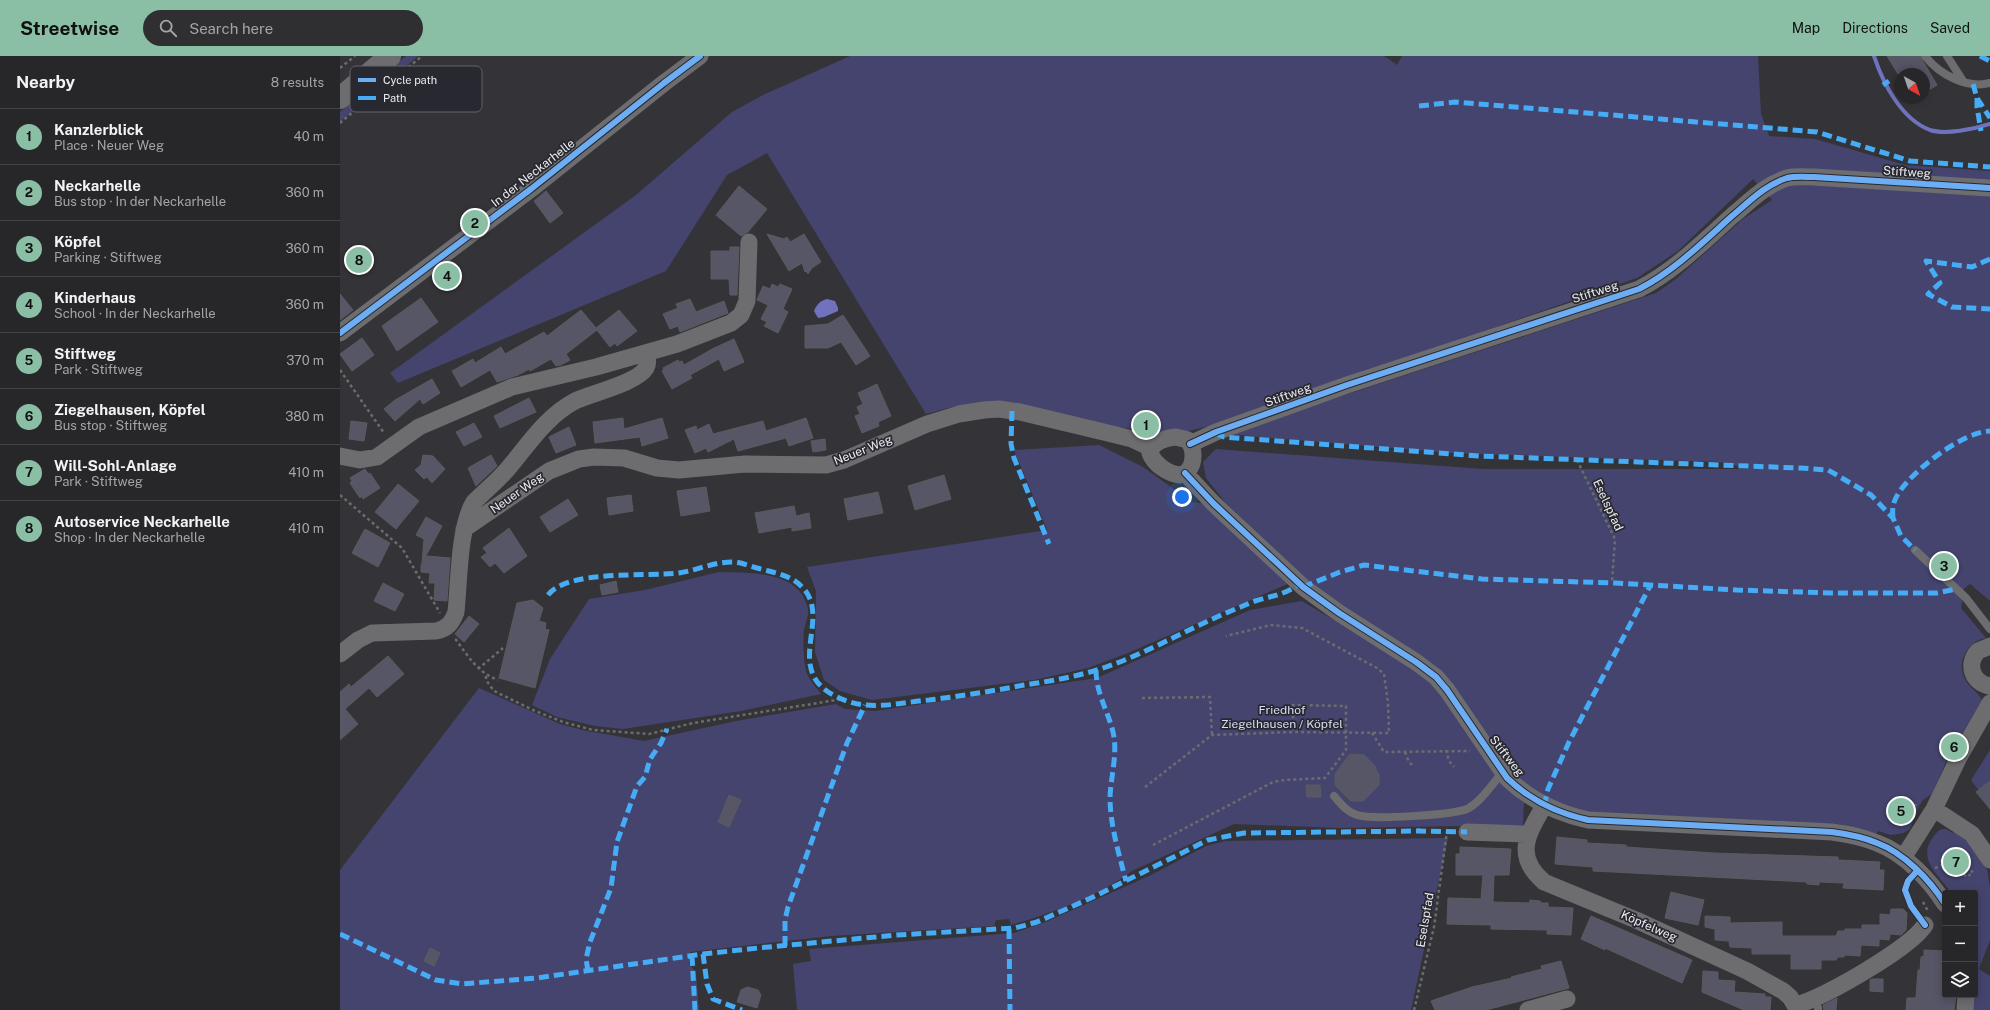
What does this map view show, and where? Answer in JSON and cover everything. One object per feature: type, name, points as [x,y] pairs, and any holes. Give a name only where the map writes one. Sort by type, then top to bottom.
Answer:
[{"type":"main road","points":[[381,66],[390,56]]},
{"type":"street","name":"In der Neckarhelle","points":[[340,333],[531,189],[700,56]]},
{"type":"street","name":"Stiftweg","points":[[1190,444],[1216,432],[1347,385],[1639,289],[1655,280],[1681,261],[1758,194],[1777,182],[1789,178],[1814,177],[1990,188]]},
{"type":"street","points":[[340,456],[360,460],[377,457],[419,427],[512,388],[646,353],[703,335],[737,320],[745,309],[747,301],[749,242]]},
{"type":"street","name":"Neuer Weg","points":[[464,529],[470,509],[474,502],[510,467],[548,420],[574,402],[638,375],[647,367],[648,362],[646,353]]},
{"type":"street","name":"Neuer Weg","points":[[464,529],[549,471],[579,459],[594,457],[618,458],[657,468],[679,470],[745,464],[826,465],[844,460],[927,424],[959,414],[984,410],[999,409],[1020,412],[1112,434],[1151,448]]},
{"type":"street","points":[[1171,438],[1183,438],[1190,444],[1193,459],[1191,467],[1185,473],[1177,475],[1162,468],[1152,457],[1151,448],[1160,441],[1171,438]]},
{"type":"street","name":"Stiftweg","points":[[1185,473],[1213,503],[1303,587],[1431,673],[1447,690],[1486,750],[1503,772],[1520,790],[1544,806],[1588,820],[1832,832],[1876,842],[1903,858],[1924,878],[1942,900]]},
{"type":"street","points":[[340,654],[358,640],[372,633],[436,631],[444,629],[450,624],[456,612],[464,529]]},
{"type":"street","points":[[1990,646],[1981,649],[1975,654],[1971,668],[1973,676],[1978,682],[1990,686]]},
{"type":"street","points":[[1903,858],[1934,809],[1959,757],[1990,703]]},
{"type":"street","name":"Köpfelweg","points":[[1544,806],[1528,834],[1525,853],[1529,865],[1544,882],[1636,920],[1733,965],[1783,991],[1797,1008],[1825,994],[1881,961],[1910,941],[1925,925]]},
{"type":"street","points":[[1934,809],[1972,834],[1987,855]]},
{"type":"street","points":[[1467,832],[1528,834]]},
{"type":"street","points":[[1965,1010],[1966,998]]},
{"type":"street","points":[[1528,1010],[1568,999]]},
{"type":"lane","points":[[1925,56],[1937,70],[1963,81],[1979,84],[1990,83]]},
{"type":"lane","points":[[1948,56],[1963,81]]},
{"type":"lane","points":[[1915,550],[1966,598],[1990,629]]},
{"type":"lane","points":[[1334,796],[1350,812],[1363,816],[1398,816],[1448,813],[1466,809],[1477,802],[1503,772]]},
{"type":"path","points":[[340,68],[354,56]]},
{"type":"path","points":[[410,66],[422,56]]},
{"type":"path","points":[[340,123],[349,103]]},
{"type":"path","points":[[340,370],[393,445]]},
{"type":"path","points":[[340,495],[402,548],[443,619]]},
{"type":"path","points":[[1145,788],[1212,735],[1293,732],[1389,733],[1388,703],[1384,674],[1377,668],[1302,628],[1271,625],[1226,636]]},
{"type":"path","points":[[452,633],[478,669],[486,676],[498,680]]},
{"type":"path","points":[[478,669],[503,648]]},
{"type":"path","points":[[486,676],[486,680],[494,691],[533,710],[563,722],[593,730],[649,734],[693,723],[843,699]]},
{"type":"path","points":[[1142,698],[1210,697],[1212,735]]},
{"type":"path","points":[[1153,845],[1273,782],[1325,778],[1346,750],[1346,706],[1294,705],[1293,732]]},
{"type":"path","points":[[1372,733],[1384,752],[1486,750]]},
{"type":"path","points":[[1446,750],[1449,762],[1454,767]]},
{"type":"path","points":[[1405,752],[1409,762],[1414,766]]},
{"type":"path","points":[[1901,826],[1906,813]]},
{"type":"path","points":[[1940,861],[1945,859],[1960,867],[1964,866],[1968,865],[1973,873],[1966,877],[1961,870],[1964,866],[1987,855]]},
{"type":"path","points":[[1932,871],[1950,862]]},
{"type":"green space","points":[[406,56],[418,56],[406,66],[394,66]]},
{"type":"green space","points":[[850,56],[1384,56],[1397,65],[1402,56],[1758,56],[1761,114],[1769,136],[1815,139],[1905,165],[1990,171],[1990,601],[1970,584],[1964,589],[1961,608],[1986,638],[1979,640],[1968,648],[1962,661],[1963,674],[1966,681],[1982,700],[1962,734],[1957,733],[1952,741],[1954,744],[1932,794],[1923,800],[1919,806],[1910,829],[1903,833],[1891,835],[1878,831],[1876,835],[1838,824],[1582,812],[1554,802],[1532,789],[1517,776],[1504,761],[1460,696],[1447,680],[1312,587],[1225,502],[1206,478],[1203,462],[1216,449],[1483,469],[1750,469],[1719,462],[1451,453],[1226,434],[1656,293],[1676,279],[1743,219],[1772,200],[1753,179],[1678,251],[1637,278],[1214,425],[1184,432],[1150,431],[1101,425],[977,403],[948,408],[926,414],[767,153],[727,175],[666,271],[398,383],[390,373],[636,195],[732,112],[763,95]]},
{"type":"green space","points":[[350,104],[350,112],[352,112],[340,122],[340,112]]},
{"type":"green space","points":[[1099,445],[1143,467],[1178,492],[1178,501],[1212,504],[1292,582],[1128,653],[1088,668],[1034,680],[872,700],[840,691],[824,680],[815,652],[816,591],[807,567],[1047,530],[1014,450]]},
{"type":"green space","points":[[719,572],[772,576],[784,580],[795,587],[803,596],[808,609],[804,630],[806,669],[810,679],[821,694],[741,711],[623,729],[595,726],[557,717],[532,705],[550,659],[589,599],[645,590]]},
{"type":"green space","name":"Friedhof Ziegelhausen / Köpfel","points":[[1302,601],[1417,670],[1440,691],[1500,782],[1524,802],[1523,825],[1339,828],[1234,824],[1132,871],[1104,889],[1074,903],[1011,925],[1009,919],[996,920],[994,926],[831,936],[690,952],[689,964],[696,973],[699,1010],[340,1010],[340,870],[479,688],[560,724],[582,730],[644,741],[736,721],[836,704],[845,709],[875,711],[1097,678],[1250,610]]},
{"type":"green space","points":[[1990,750],[1990,784],[1980,792],[1971,780]]},
{"type":"green space","points":[[1942,829],[1946,829],[1953,833],[1955,830],[1978,851],[1987,868],[1990,887],[1990,940],[1979,969],[1990,976],[1990,1010],[1972,1010],[1973,998],[1978,998],[1978,890],[1949,890],[1933,870],[1927,851],[1934,835]]},
{"type":"green space","points":[[1448,838],[1411,1010],[797,1010],[793,964],[811,961],[809,949],[1014,933],[1048,921],[1151,875],[1206,846],[1225,841]]},
{"type":"shaded area","points":[[827,299],[835,301],[838,311],[818,318],[814,311],[821,302]]},
{"type":"building","points":[[1887,56],[1920,56],[1927,68],[1894,68]]},
{"type":"building","points":[[1930,73],[1937,85],[1930,89]]},
{"type":"building","points":[[739,186],[767,209],[748,232],[741,236],[716,215]]},
{"type":"building","points":[[546,191],[563,213],[550,223],[534,201]]},
{"type":"building","points":[[767,234],[784,239],[787,237],[790,242],[804,234],[821,262],[812,268],[808,274],[806,271],[805,272],[802,263],[789,271]]},
{"type":"building","points":[[730,247],[739,247],[737,295],[730,295],[729,279],[711,279],[711,251],[730,251]]},
{"type":"building","points":[[772,284],[778,287],[780,284],[792,289],[783,309],[788,312],[778,333],[764,326],[767,322],[761,319],[768,305],[757,300],[763,286],[770,289]]},
{"type":"building","points":[[340,294],[353,310],[340,320]]},
{"type":"building","points":[[421,298],[438,322],[397,351],[382,326]]},
{"type":"building","points":[[690,299],[696,312],[724,301],[728,313],[680,332],[678,326],[670,329],[663,314],[678,308],[676,304]]},
{"type":"building","points":[[581,310],[596,328],[619,310],[637,331],[617,346],[615,343],[610,347],[597,330],[566,354],[570,360],[561,365],[556,366],[551,359],[530,371],[529,369],[518,375],[497,382],[490,370],[461,387],[452,371],[473,359],[475,363],[501,347],[505,354],[544,332],[547,336]]},
{"type":"building","points":[[843,315],[870,356],[856,365],[841,342],[828,348],[805,348],[805,326],[828,324]]},
{"type":"building","points":[[362,338],[374,355],[352,371],[340,354]]},
{"type":"building","points":[[734,339],[744,362],[724,371],[719,359],[690,375],[692,378],[672,389],[662,371],[664,370],[663,368],[678,360],[679,362],[682,361],[684,365],[714,348]]},
{"type":"building","points":[[432,379],[440,393],[423,404],[420,399],[395,421],[384,409],[395,400]]},
{"type":"building","points":[[877,384],[891,416],[878,422],[879,426],[862,433],[855,416],[860,414],[857,407],[863,404],[858,393]]},
{"type":"building","points":[[529,398],[536,412],[500,428],[494,416]]},
{"type":"building","points":[[623,418],[624,429],[662,418],[668,438],[642,446],[640,437],[595,443],[593,422]]},
{"type":"building","points":[[806,418],[813,438],[789,446],[786,438],[738,451],[734,439],[708,452],[706,448],[695,453],[685,430],[696,426],[697,430],[709,424],[713,434],[763,421],[766,431]]},
{"type":"building","points":[[351,421],[367,423],[364,441],[349,439]]},
{"type":"building","points":[[474,423],[482,437],[464,446],[456,432]]},
{"type":"building","points":[[569,427],[576,445],[556,453],[549,437]]},
{"type":"building","points":[[825,439],[826,450],[813,452],[811,441]]},
{"type":"building","points":[[423,455],[433,456],[445,469],[432,483],[427,477],[424,479],[415,470],[421,465]]},
{"type":"building","points":[[491,455],[497,466],[476,486],[468,468]]},
{"type":"building","points":[[365,469],[368,474],[370,473],[380,488],[363,499],[362,496],[360,498],[350,483],[352,481],[350,478]]},
{"type":"building","points":[[944,475],[951,499],[915,510],[908,486]]},
{"type":"building","points":[[398,484],[419,501],[396,529],[375,512]]},
{"type":"building","points":[[706,487],[710,511],[681,516],[677,491]]},
{"type":"building","points":[[878,492],[883,513],[848,520],[844,499]]},
{"type":"building","points":[[631,495],[633,511],[609,515],[607,498]]},
{"type":"building","points":[[568,499],[578,515],[550,532],[540,517]]},
{"type":"building","points":[[794,506],[796,516],[809,513],[811,528],[792,531],[792,527],[759,533],[755,513]]},
{"type":"building","points":[[426,517],[442,526],[422,563],[424,539],[416,535]]},
{"type":"building","points":[[509,528],[527,556],[504,573],[495,563],[490,567],[481,557],[487,553],[483,548]]},
{"type":"building","points":[[365,529],[390,543],[378,567],[352,553]]},
{"type":"building","points":[[427,556],[450,558],[447,601],[434,600],[435,583],[429,583],[430,573],[421,572],[421,565]]},
{"type":"building","points":[[616,581],[618,592],[602,595],[600,585]]},
{"type":"building","points":[[383,583],[404,594],[395,611],[374,601]]},
{"type":"building","points":[[533,600],[543,608],[539,621],[546,623],[545,629],[549,630],[535,688],[499,678],[517,603]]},
{"type":"building","points":[[469,616],[479,624],[464,642],[455,634]]},
{"type":"building","points":[[388,656],[404,674],[377,697],[369,688],[345,709],[358,724],[340,740],[340,692],[349,684],[351,687]]},
{"type":"building","points":[[1350,754],[1364,755],[1376,767],[1376,771],[1379,774],[1379,785],[1363,801],[1351,801],[1335,785],[1335,774]]},
{"type":"building","points":[[1990,781],[1990,809],[1976,792]]},
{"type":"building","points":[[1306,785],[1320,785],[1321,797],[1307,797]]},
{"type":"building","points":[[729,795],[741,800],[729,827],[718,822]]},
{"type":"building","points":[[1557,837],[1587,840],[1587,843],[1626,845],[1626,847],[1713,853],[1838,857],[1838,860],[1880,862],[1879,870],[1884,870],[1883,890],[1843,888],[1844,883],[1819,882],[1819,885],[1807,884],[1807,882],[1593,871],[1593,867],[1555,864]]},
{"type":"building","points":[[1460,847],[1511,849],[1509,875],[1494,875],[1493,902],[1529,903],[1530,900],[1548,903],[1548,907],[1573,908],[1571,935],[1547,934],[1547,930],[1491,929],[1491,925],[1447,924],[1448,898],[1481,899],[1483,875],[1456,875],[1456,854],[1460,854]]},
{"type":"building","points":[[1671,892],[1704,900],[1698,925],[1665,918]]},
{"type":"building","points":[[1891,909],[1903,909],[1907,913],[1906,930],[1901,935],[1890,934],[1889,940],[1879,939],[1879,946],[1861,945],[1860,956],[1844,955],[1844,957],[1838,957],[1836,960],[1821,960],[1821,969],[1791,969],[1791,954],[1752,954],[1752,948],[1730,947],[1729,941],[1715,940],[1715,929],[1705,927],[1705,916],[1730,917],[1730,923],[1782,922],[1782,936],[1836,936],[1838,931],[1845,931],[1845,929],[1862,929],[1862,925],[1880,925],[1880,914],[1890,915]]},
{"type":"building","points":[[1591,916],[1692,960],[1682,983],[1605,948],[1605,950],[1581,939]]},
{"type":"building","points":[[430,948],[440,953],[434,966],[424,961]]},
{"type":"building","points":[[1924,950],[1942,951],[1942,998],[1956,998],[1954,1010],[1906,1010],[1907,998],[1916,998],[1918,970],[1920,970],[1921,957],[1924,956]]},
{"type":"building","points":[[1561,961],[1569,988],[1486,1010],[1435,1010],[1431,1001],[1472,987],[1512,978],[1511,977],[1542,969],[1541,966]]},
{"type":"building","points":[[1703,971],[1718,972],[1718,980],[1735,981],[1734,992],[1765,994],[1765,997],[1771,997],[1770,1010],[1744,1010],[1702,992]]},
{"type":"building","points":[[1883,979],[1883,992],[1870,991],[1870,980]]},
{"type":"building","points":[[747,987],[758,990],[761,995],[757,1008],[737,1002],[741,990]]},
{"type":"building","points":[[1837,998],[1836,1010],[1824,1010],[1823,1005]]},
{"type":"waterway","points":[[1874,56],[1882,77],[1894,99],[1910,118],[1920,125],[1930,130],[1952,132],[1990,124]]},
{"type":"marked path","points":[[1980,56],[1990,61]]},
{"type":"marked path","points":[[1883,85],[1889,81]]},
{"type":"marked path","points":[[1973,84],[1977,98],[1990,118]]},
{"type":"marked path","points":[[1977,98],[1981,131]]},
{"type":"marked path","points":[[1419,106],[1455,102],[1817,132],[1910,161],[1990,167]]},
{"type":"marked path","points":[[1990,259],[1972,267],[1926,261],[1940,283],[1928,294],[1952,307],[1990,309]]},
{"type":"marked path","points":[[1012,411],[1011,444],[1014,458],[1049,544]]},
{"type":"marked path","points":[[1893,518],[1893,506],[1898,494],[1914,475],[1926,464],[1952,445],[1979,433],[1990,431]]},
{"type":"marked path","points":[[1216,432],[1224,437],[1480,456],[1828,470],[1871,495],[1893,518],[1901,536],[1915,550]]},
{"type":"marked path","points":[[548,595],[558,587],[573,581],[609,576],[679,573],[728,562],[741,563],[782,575],[799,584],[804,589],[811,603],[813,618],[810,665],[815,679],[828,692],[850,702],[869,705],[890,705],[989,691],[1076,676],[1136,655],[1211,620],[1255,601],[1283,593],[1299,584]]},
{"type":"marked path","points":[[1303,587],[1340,572],[1364,565],[1482,579],[1615,583],[1737,590],[1831,593],[1937,593],[1956,589]]},
{"type":"marked path","points":[[1544,806],[1548,789],[1569,742],[1650,586]]},
{"type":"marked path","points":[[1096,670],[1098,686],[1113,732],[1115,756],[1110,808],[1115,839],[1126,881]]},
{"type":"marked path","points":[[785,946],[785,920],[788,907],[847,743],[865,705]]},
{"type":"marked path","points":[[588,971],[586,959],[590,942],[611,888],[617,842],[637,786],[645,777],[650,759],[661,743],[667,729]]},
{"type":"marked path","points":[[340,934],[436,980],[462,984],[537,978],[703,954],[758,948],[897,935],[1015,928],[1037,922],[1091,898],[1208,840],[1244,833],[1419,831],[1467,832]]},
{"type":"marked path","points":[[1009,929],[1010,1010]]},
{"type":"marked path","points":[[703,954],[707,984],[713,999],[742,1010]]},
{"type":"marked path","points":[[692,956],[695,1010]]},
{"type":"cycle path","points":[[340,333],[531,189],[700,56]]},
{"type":"cycle path","points":[[1190,444],[1216,432],[1347,385],[1639,289],[1652,282],[1676,265],[1758,194],[1779,181],[1787,178],[1814,177],[1990,188]]},
{"type":"cycle path","points":[[1185,473],[1213,503],[1303,587],[1339,613],[1416,662],[1436,677],[1447,690],[1507,778],[1525,793],[1544,805],[1565,814],[1588,820],[1832,832],[1861,837],[1897,853],[1916,868],[1942,900]]},
{"type":"cycle path","points":[[1917,871],[1908,881],[1905,890],[1911,906],[1925,925]]},
{"type":"place","name":"Neckarhelle","points":[[475,223]]},
{"type":"place","name":"Autoservice Neckarhelle","points":[[359,260]]},
{"type":"place","name":"Kinderhaus","points":[[447,276]]},
{"type":"place","name":"Kanzlerblick","points":[[1146,425]]},
{"type":"place","name":"Köpfel","points":[[1944,566]]},
{"type":"place","name":"Ziegelhausen, Köpfel","points":[[1954,747]]},
{"type":"place","name":"Stiftweg","points":[[1901,811]]},
{"type":"place","name":"Will-Sohl-Anlage","points":[[1956,862]]}]
